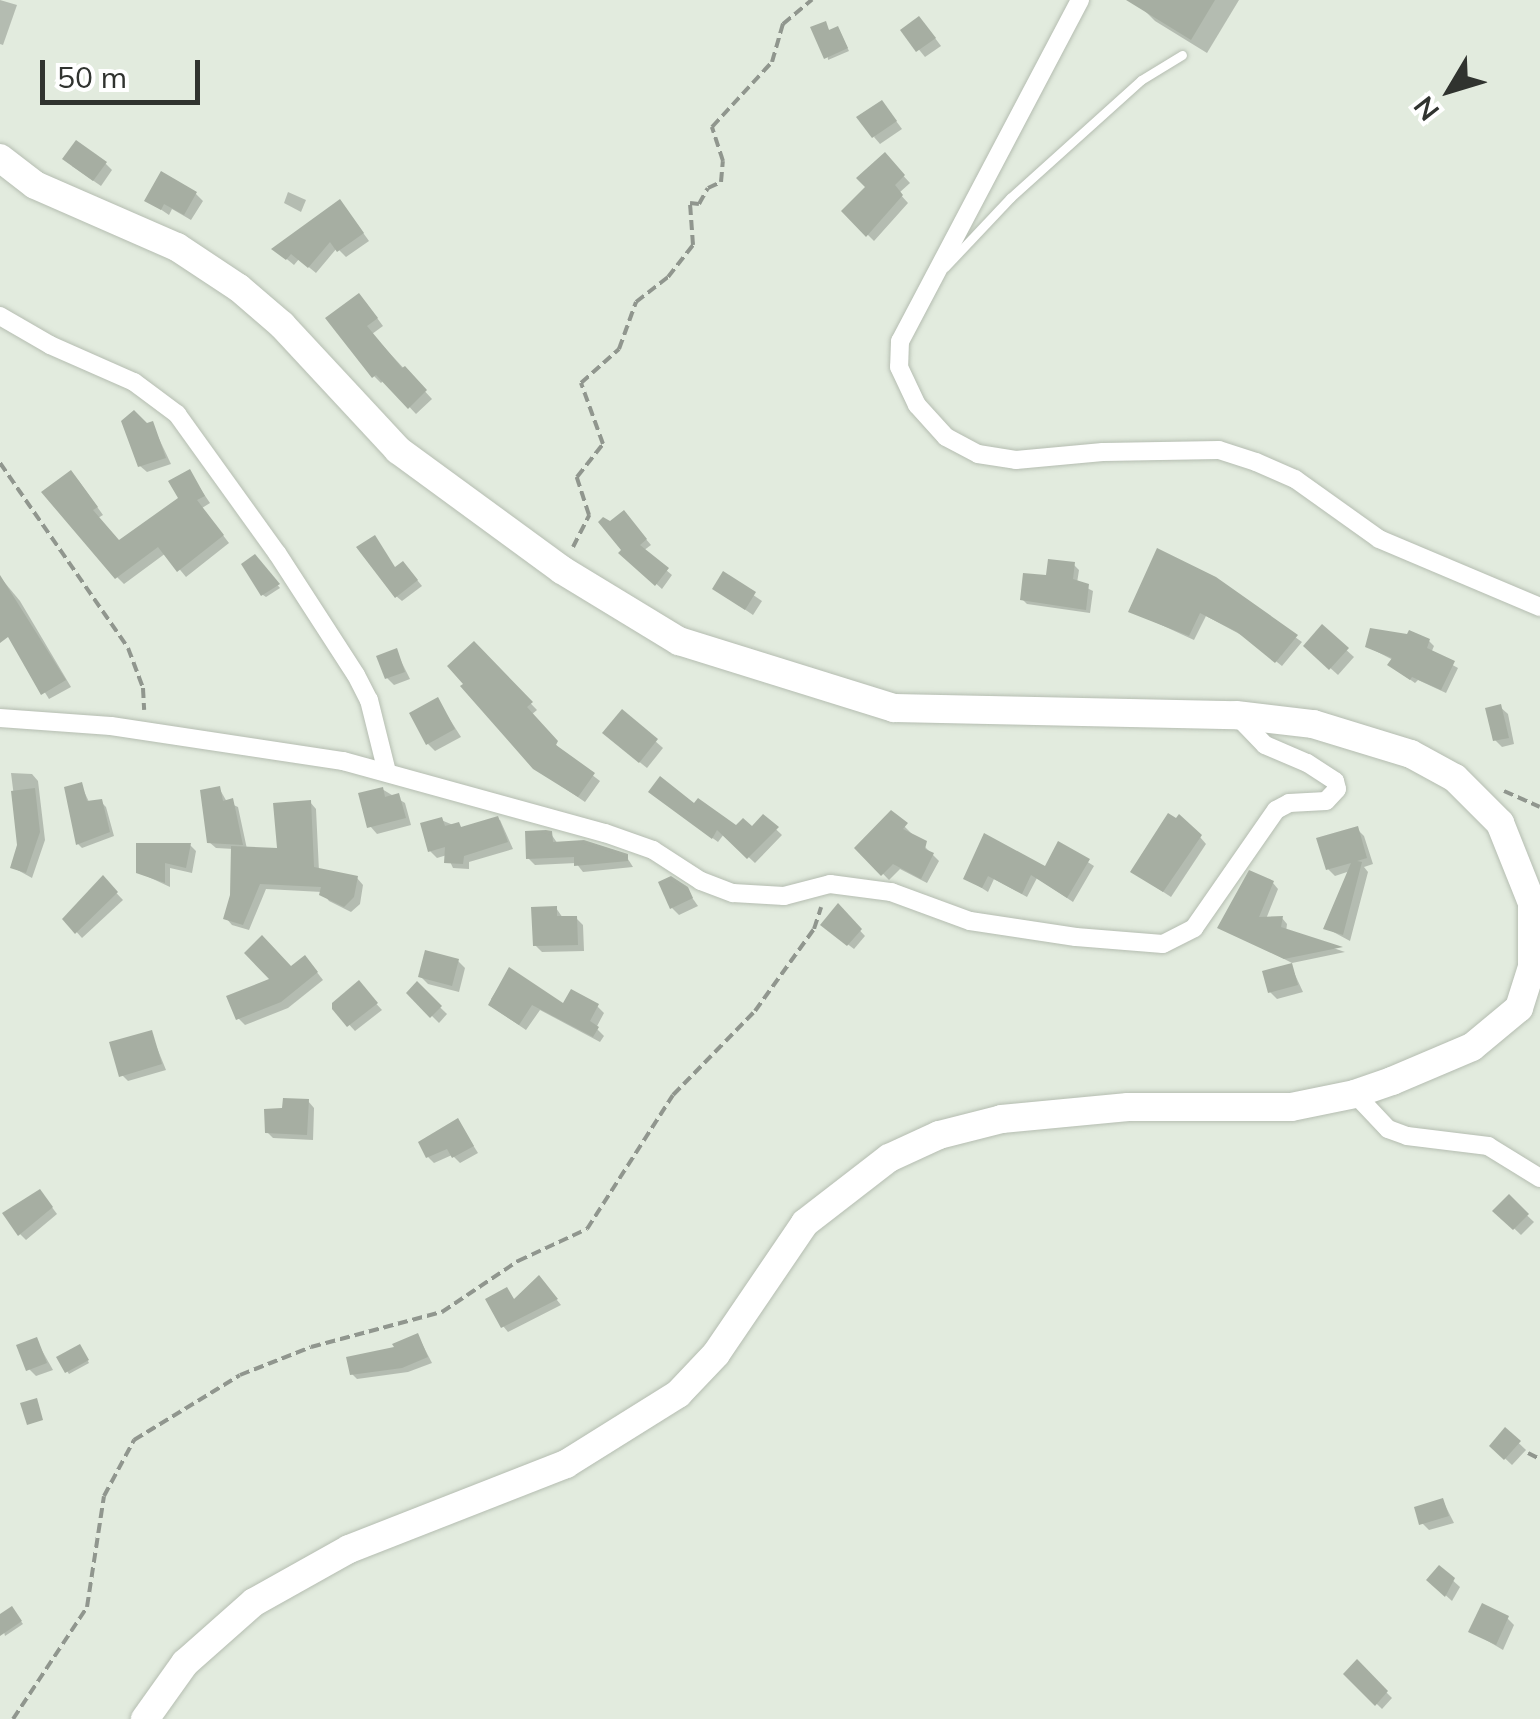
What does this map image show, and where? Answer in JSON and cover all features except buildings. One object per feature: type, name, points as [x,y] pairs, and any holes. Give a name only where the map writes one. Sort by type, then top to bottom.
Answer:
[{"type":"main road","points":[[0,158],[35,185],[176,246],[239,288],[282,325],[398,450],[562,570],[678,641],[894,708],[1236,715],[1313,724],[1411,754],[1455,778],[1500,823],[1532,903],[1532,966],[1519,1008],[1472,1047],[1355,1094],[1291,1107],[1128,1106],[1002,1120],[940,1135],[889,1158],[805,1222],[716,1354],[678,1394],[566,1464],[348,1549],[254,1602],[185,1663],[145,1719]]},
{"type":"street","points":[[1080,0],[900,341],[900,367],[917,405],[946,437],[978,454],[1016,460],[1103,452],[1218,450],[1294,479],[1379,538],[1540,608]]},
{"type":"street","points":[[0,316],[50,345],[134,382],[177,414],[277,553],[356,675],[369,700],[387,772]]},
{"type":"street","points":[[0,718],[144,730],[306,754],[387,772],[605,833],[653,850],[723,891],[784,896],[830,884],[890,892],[970,921],[1076,937],[1163,944],[1184,936],[1213,902],[1276,810],[1289,803],[1326,801],[1338,789],[1334,781],[1306,763],[1265,745],[1236,715]]},
{"type":"street","points":[[1355,1094],[1388,1129],[1408,1136],[1488,1146],[1540,1178]]},
{"type":"lane","points":[[936,276],[1010,198],[1141,80],[1182,55]]},
{"type":"path","points":[[562,570],[590,515],[577,477],[602,444],[581,383],[619,350],[636,302],[668,276],[693,245],[690,202],[700,204],[708,188],[721,182],[723,161],[712,126],[772,62],[783,24],[812,0]]},
{"type":"path","points":[[0,463],[128,648],[144,688],[144,730]]},
{"type":"path","points":[[12,1719],[87,1607],[104,1496],[134,1440],[240,1375],[311,1347],[442,1312],[518,1261],[587,1229],[673,1095],[755,1011],[786,970],[814,929],[830,884]]},
{"type":"path","points":[[1528,1453],[1540,1459]]}]
